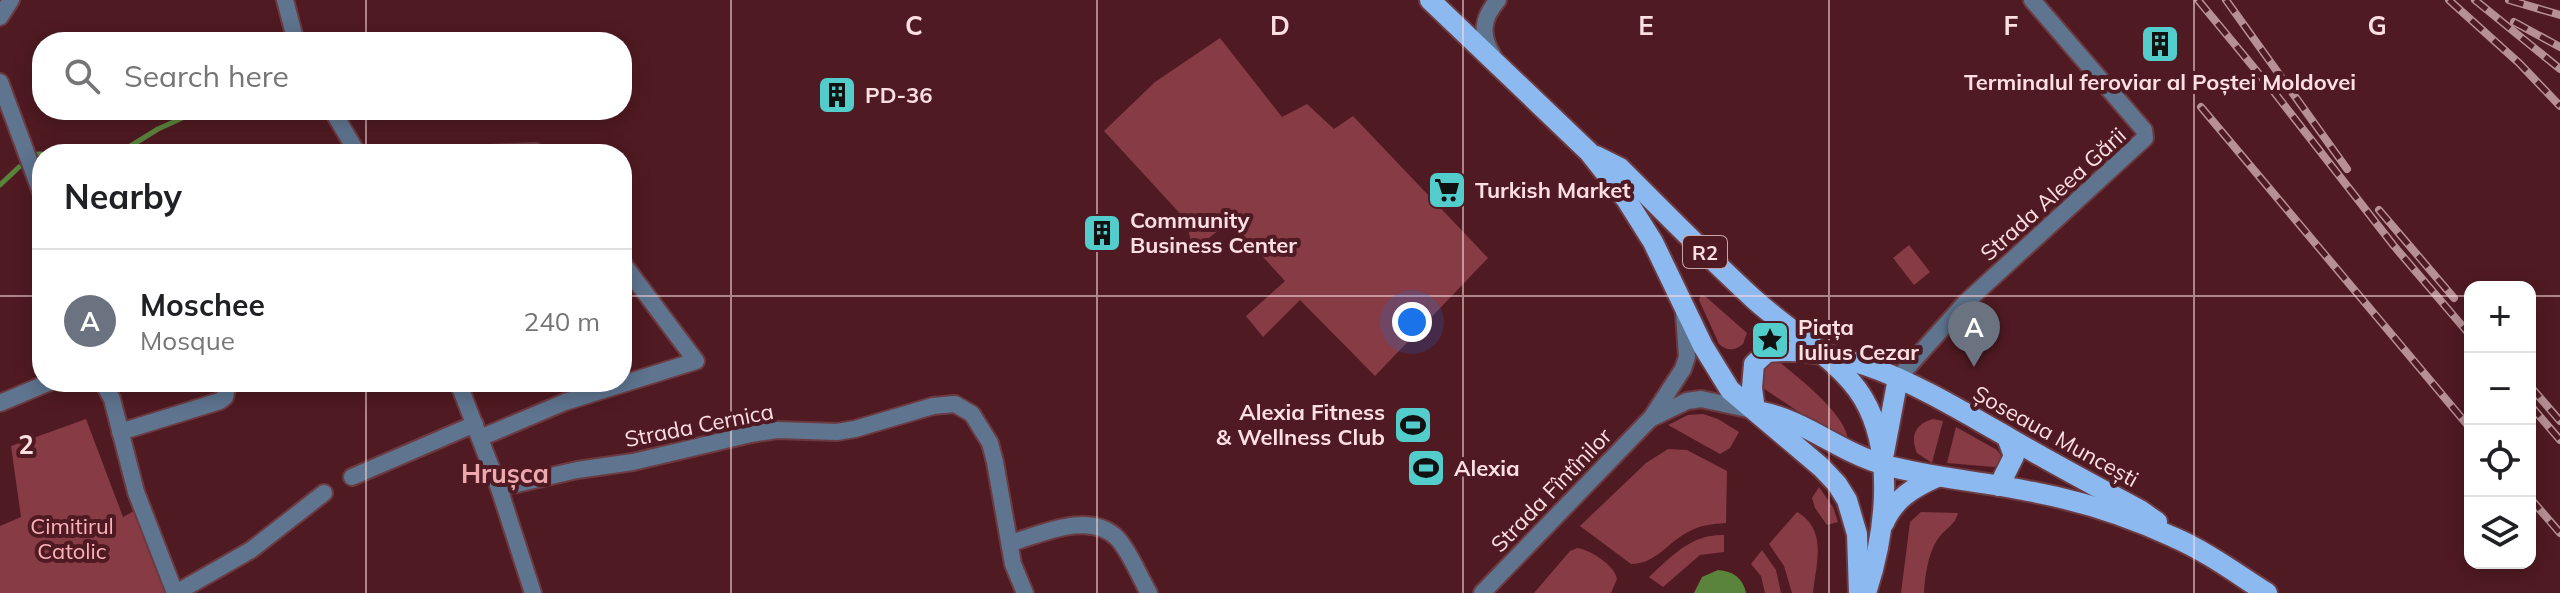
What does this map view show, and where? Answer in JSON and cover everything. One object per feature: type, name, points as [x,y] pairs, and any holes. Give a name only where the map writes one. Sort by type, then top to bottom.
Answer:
[{"type":"main road","name":"R2","points":[[1430,0],[1589,152],[1641,222],[1717,372],[1730,390],[1755,410],[1792,421],[1843,450],[1882,465]]},
{"type":"main road","name":"R2","points":[[1589,152],[1620,168],[1754,299],[1822,354]]},
{"type":"main road","points":[[1859,593],[1857,534],[1847,500],[1821,467],[1755,410],[1754,364],[1767,352],[1822,354],[1863,397],[1878,440],[1882,465],[1882,529],[1878,556],[1866,593]]},
{"type":"main road","name":"Șoseaua Muncești","points":[[1822,354],[1862,364],[1898,378],[2140,510],[2173,536],[2267,593]]},
{"type":"main road","points":[[1882,465],[1898,378]]},
{"type":"main road","points":[[1999,486],[2014,456],[2007,437]]},
{"type":"main road","name":"Șoseaua Muncești","points":[[1882,465],[1999,486],[2091,507],[2173,536]]},
{"type":"main road","points":[[1882,529],[1889,511],[1898,501],[1937,477]]},
{"type":"street","points":[[0,17],[11,0]]},
{"type":"street","points":[[285,0],[293,32]]},
{"type":"street","points":[[1498,0],[1484,23],[1484,35],[1500,67]]},
{"type":"street","name":"Strada Aleea Gării","points":[[1898,378],[1965,303],[2145,138],[2144,130],[2032,0]]},
{"type":"street","points":[[0,82],[32,167]]},
{"type":"street","points":[[338,120],[352,144]]},
{"type":"street","points":[[632,275],[696,361],[632,381]]},
{"type":"street","name":"Strada Fîntînilor","points":[[1482,593],[1651,418],[1678,379],[1687,357],[1683,303]]},
{"type":"street","points":[[0,403],[32,390]]},
{"type":"street","points":[[108,392],[136,492],[175,593],[251,550],[324,493]]},
{"type":"street","points":[[120,432],[220,401],[226,392]]},
{"type":"street","points":[[462,392],[499,488],[533,593]]},
{"type":"street","points":[[352,477],[597,392]]},
{"type":"street","name":"Strada Fîntînilor","points":[[1651,418],[1687,401],[1701,399],[1755,410]]},
{"type":"street","name":"Strada Cernica","points":[[499,488],[577,470],[633,462],[751,434],[777,430],[837,432],[933,406],[955,404],[972,414],[990,443],[1011,543]]},
{"type":"street","points":[[1025,593],[1013,564],[1011,543],[1076,525],[1101,529],[1118,540],[1149,593]]},
{"type":"green space","points":[[1220,38],[1282,117],[1307,104],[1334,129],[1353,116],[1488,258],[1375,376],[1300,300],[1263,337],[1246,316],[1285,281],[1230,221],[1193,251],[1186,220],[1104,131],[1155,82]]},
{"type":"green space","points":[[1909,245],[1930,272],[1914,285],[1893,258]]},
{"type":"green space","points":[[1701,295],[1747,333],[1743,344],[1731,349],[1719,344],[1699,300]]},
{"type":"green space","points":[[1776,359],[1830,407],[1845,429],[1848,440],[1836,437],[1763,388],[1760,367]]},
{"type":"green space","points":[[1703,414],[1739,432],[1730,448],[1720,454],[1668,425],[1688,415]]},
{"type":"green space","name":"Cimitirul Catolic","points":[[86,419],[123,517],[134,511],[165,593],[0,593],[0,526],[21,517],[11,446]]},
{"type":"green space","points":[[1933,419],[1943,421],[1932,463],[1917,453],[1914,436],[1918,427]]},
{"type":"green space","points":[[1956,427],[1997,450],[2002,457],[2001,463],[1994,467],[1947,463]]},
{"type":"green space","points":[[1668,449],[1687,450],[1727,471],[1726,523],[1693,530],[1655,557],[1631,564],[1580,526],[1646,463]]},
{"type":"green space","points":[[1819,487],[1833,507],[1838,522],[1827,525],[1815,508],[1812,498]]},
{"type":"green space","points":[[1797,512],[1813,528],[1818,548],[1813,593],[1792,593],[1784,566],[1769,544]]},
{"type":"green space","points":[[1921,512],[1958,513],[1934,546],[1924,593],[1901,593],[1910,522]]},
{"type":"green space","points":[[1724,535],[1724,552],[1700,555],[1663,587],[1649,577],[1692,542]]},
{"type":"green space","points":[[1577,548],[1595,555],[1615,574],[1617,579],[1611,593],[1534,593],[1570,551]]},
{"type":"green space","points":[[1762,550],[1776,570],[1781,593],[1765,593],[1761,576],[1751,564]]},
{"type":"shaded area","points":[[1718,570],[1736,576],[1746,593],[1694,593],[1702,577]]},
{"type":"waterway","points":[[134,144],[178,120]]},
{"type":"waterway","points":[[0,185],[19,167]]},
{"type":"railway","points":[[2198,0],[2394,246],[2464,328]]},
{"type":"railway","points":[[2226,0],[2347,169]]},
{"type":"railway","points":[[2449,0],[2519,63],[2560,106]]},
{"type":"railway","points":[[2475,0],[2560,69]]},
{"type":"railway","points":[[2509,0],[2560,15]]},
{"type":"railway","points":[[2514,22],[2560,47]]},
{"type":"railway","points":[[2201,107],[2467,425]]},
{"type":"railway","points":[[2379,210],[2454,298]]},
{"type":"railway","points":[[2536,393],[2560,421]]},
{"type":"railway","points":[[2536,412],[2560,440]]},
{"type":"railway","points":[[2536,505],[2560,533]]},
{"type":"place","name":"Terminalul feroviar al Poștei Moldovei","points":[[2160,44]]},
{"type":"place","name":"PD-36","points":[[837,95]]},
{"type":"place","name":"Turkish Market","points":[[1447,190]]},
{"type":"place","name":"Community Business Center","points":[[1102,233]]},
{"type":"place","name":"Piața Iulius Cezar","points":[[1770,340]]},
{"type":"place","name":"Moschee","points":[[1974,367]]},
{"type":"place","name":"Alexia Fitness & Wellness Club","points":[[1413,425]]},
{"type":"place","name":"Alexia","points":[[1426,468]]},
{"type":"district","name":"Hrușca","points":[[505,473]]}]
